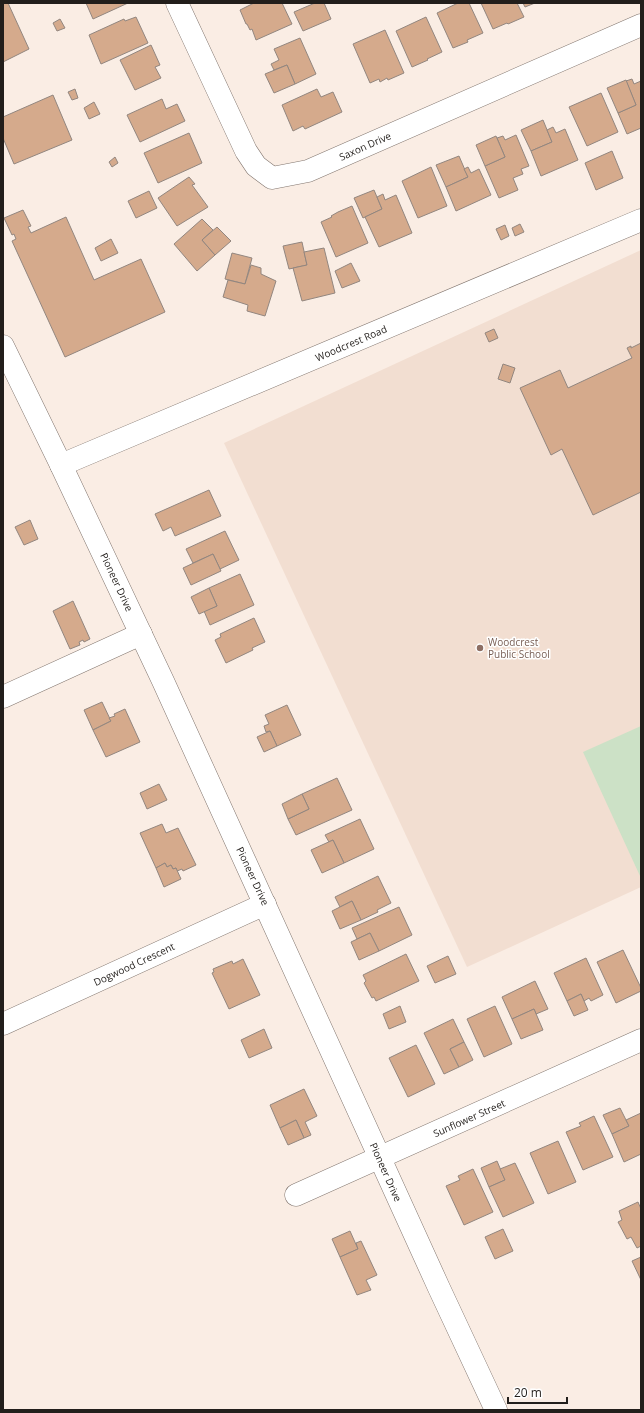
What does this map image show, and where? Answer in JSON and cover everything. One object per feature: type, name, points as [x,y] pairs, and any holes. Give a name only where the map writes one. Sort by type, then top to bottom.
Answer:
[{"type":"street","name":"Saxon Drive","points":[[177,3],[246,152],[256,166],[272,178],[295,175],[308,171],[641,25]]},
{"type":"street","name":"Woodcrest Road","points":[[62,465],[641,220]]},
{"type":"street","name":"Pioneer Drive","points":[[3,346],[62,465],[141,634],[496,1410]]},
{"type":"street","points":[[3,697],[141,634]]},
{"type":"street","name":"Dogwood Crescent","points":[[3,1024],[265,904]]},
{"type":"street","name":"Sunflower Street","points":[[296,1195],[641,1040]]},
{"type":"shaded area","name":"Woodcrest Public School","points":[[641,250],[641,887],[467,967],[224,443]]},
{"type":"green space","points":[[641,726],[641,876],[640,876],[583,752]]},
{"type":"building","points":[[3,3],[8,3],[29,49],[3,62]]},
{"type":"building","points":[[86,3],[128,3],[93,19]]},
{"type":"building","points":[[254,3],[282,3],[292,24],[256,40],[252,29],[250,30],[246,24],[240,10]]},
{"type":"building","points":[[315,3],[324,3],[331,19],[303,31],[294,12]]},
{"type":"building","points":[[458,3],[469,3],[483,33],[467,40],[468,42],[453,48],[437,13]]},
{"type":"building","points":[[481,3],[517,3],[524,17],[493,29]]},
{"type":"building","points":[[523,3],[535,3],[525,7]]},
{"type":"building","points":[[136,17],[148,43],[101,64],[89,35],[124,19],[125,21]]},
{"type":"building","points":[[426,17],[442,52],[412,67],[396,31]]},
{"type":"building","points":[[60,19],[65,28],[57,31],[53,23]]},
{"type":"building","points":[[385,30],[404,73],[388,80],[387,78],[380,82],[379,79],[370,83],[353,44]]},
{"type":"building","points":[[300,38],[316,74],[295,84],[287,65],[274,70],[271,64],[279,60],[274,49]]},
{"type":"building","points":[[151,45],[160,65],[155,67],[161,78],[135,90],[120,60]]},
{"type":"building","points":[[287,65],[295,84],[274,93],[265,74]]},
{"type":"building","points":[[632,79],[634,84],[641,81],[641,128],[627,134],[618,113],[636,105],[626,81]]},
{"type":"building","points":[[626,80],[636,105],[618,113],[607,88]]},
{"type":"building","points":[[75,89],[78,98],[72,100],[68,92]]},
{"type":"building","points":[[317,89],[321,97],[333,92],[342,112],[305,129],[303,126],[293,131],[282,105]]},
{"type":"building","points":[[601,93],[618,132],[587,146],[569,107]]},
{"type":"building","points":[[53,95],[72,140],[14,164],[3,138],[3,117]]},
{"type":"building","points":[[162,99],[166,109],[177,104],[185,121],[140,142],[127,115]]},
{"type":"building","points":[[94,102],[100,114],[89,119],[84,108]]},
{"type":"building","points":[[543,120],[552,142],[531,151],[521,130]]},
{"type":"building","points":[[553,127],[556,133],[565,129],[578,160],[541,176],[531,151],[552,142],[547,130]]},
{"type":"building","points":[[189,133],[202,163],[158,183],[144,153]]},
{"type":"building","points":[[516,135],[529,166],[521,169],[523,174],[513,178],[518,190],[499,198],[485,166],[505,157],[497,138],[503,136],[505,140]]},
{"type":"building","points":[[496,136],[505,157],[485,166],[476,145]]},
{"type":"building","points":[[612,151],[623,178],[596,190],[585,163]]},
{"type":"building","points":[[459,156],[468,177],[446,187],[436,165]]},
{"type":"building","points":[[115,157],[118,163],[112,167],[109,162]]},
{"type":"building","points":[[431,167],[447,206],[418,218],[402,181]]},
{"type":"building","points":[[468,167],[471,173],[479,169],[491,195],[456,211],[446,187],[468,177],[464,169]]},
{"type":"building","points":[[189,177],[195,184],[192,185],[208,207],[177,226],[158,198]]},
{"type":"building","points":[[374,190],[382,209],[363,218],[354,198]]},
{"type":"building","points":[[149,191],[157,208],[136,218],[128,201]]},
{"type":"building","points":[[383,194],[385,200],[396,195],[412,233],[379,247],[365,217],[382,209],[377,197]]},
{"type":"building","points":[[352,206],[368,243],[336,257],[321,222]]},
{"type":"building","points":[[23,210],[31,226],[28,227],[31,233],[66,217],[94,280],[141,259],[165,312],[65,357],[12,241],[16,239],[14,234],[12,235],[4,218]]},
{"type":"building","points":[[202,219],[213,230],[202,240],[215,255],[197,271],[174,244]]},
{"type":"building","points":[[520,224],[524,232],[515,236],[512,228]]},
{"type":"building","points":[[505,225],[509,236],[501,240],[496,229]]},
{"type":"building","points":[[217,227],[231,241],[215,255],[202,240]]},
{"type":"building","points":[[111,239],[118,253],[101,261],[95,248]]},
{"type":"building","points":[[302,242],[307,265],[289,269],[283,246]]},
{"type":"building","points":[[324,248],[335,293],[302,301],[293,268],[307,265],[304,252]]},
{"type":"building","points":[[232,253],[252,258],[245,284],[225,279]]},
{"type":"building","points":[[351,263],[360,281],[342,288],[335,271]]},
{"type":"building","points":[[251,265],[261,268],[261,274],[276,281],[265,316],[247,311],[248,305],[223,297],[228,280],[245,284]]},
{"type":"building","points":[[494,329],[498,338],[489,342],[485,333]]},
{"type":"building","points":[[641,343],[641,492],[593,515],[562,449],[551,455],[520,388],[560,370],[568,388],[632,358],[627,348],[631,346],[631,348]]},
{"type":"building","points":[[503,364],[515,368],[510,383],[498,379]]},
{"type":"building","points":[[209,490],[221,516],[175,536],[171,527],[163,531],[155,514]]},
{"type":"building","points":[[30,520],[38,539],[24,545],[15,527]]},
{"type":"building","points":[[225,531],[239,560],[220,569],[213,554],[193,563],[186,549]]},
{"type":"building","points":[[213,554],[221,571],[191,585],[183,568]]},
{"type":"building","points":[[240,574],[254,605],[210,625],[204,611],[217,606],[209,588]]},
{"type":"building","points":[[209,588],[217,606],[199,614],[191,597]]},
{"type":"building","points":[[73,601],[90,639],[84,642],[83,640],[79,642],[80,645],[70,649],[53,611]]},
{"type":"building","points":[[254,618],[265,642],[252,648],[253,650],[226,663],[215,640],[221,637],[220,634]]},
{"type":"building","points":[[102,702],[111,721],[93,730],[84,710]]},
{"type":"building","points":[[287,705],[301,735],[277,746],[270,731],[266,732],[264,726],[269,724],[265,715]]},
{"type":"building","points":[[125,709],[140,742],[106,757],[93,730],[111,721],[109,718]]},
{"type":"building","points":[[270,731],[277,746],[264,752],[257,737]]},
{"type":"building","points":[[337,778],[352,810],[296,835],[288,819],[309,809],[302,794]]},
{"type":"building","points":[[159,784],[167,800],[147,809],[140,793]]},
{"type":"building","points":[[302,794],[309,809],[288,819],[282,804]]},
{"type":"building","points":[[360,819],[374,849],[344,863],[333,840],[329,842],[325,835]]},
{"type":"building","points":[[162,824],[166,833],[178,828],[196,865],[183,871],[182,869],[177,871],[176,868],[173,869],[171,865],[167,867],[165,863],[156,868],[140,833]]},
{"type":"building","points":[[333,840],[344,863],[322,873],[311,850]]},
{"type":"building","points":[[165,863],[167,867],[171,865],[173,869],[176,868],[181,879],[164,887],[156,868]]},
{"type":"building","points":[[378,876],[391,903],[377,910],[378,912],[361,920],[352,901],[340,907],[335,897]]},
{"type":"building","points":[[352,901],[361,920],[340,929],[332,911]]},
{"type":"building","points":[[399,907],[412,935],[379,951],[370,933],[357,939],[352,928]]},
{"type":"building","points":[[370,933],[379,951],[359,960],[351,942]]},
{"type":"building","points":[[623,950],[641,988],[641,991],[616,1003],[597,962]]},
{"type":"building","points":[[406,954],[419,981],[376,1001],[374,997],[372,998],[364,983],[366,981],[363,975]]},
{"type":"building","points":[[448,956],[456,974],[435,983],[427,966]]},
{"type":"building","points":[[586,958],[603,995],[591,1001],[589,998],[584,1001],[581,994],[567,1001],[554,973]]},
{"type":"building","points":[[243,959],[260,995],[229,1009],[212,973],[214,972],[213,969],[232,961],[233,964]]},
{"type":"building","points":[[535,981],[548,1009],[536,1014],[534,1009],[512,1019],[502,997]]},
{"type":"building","points":[[581,994],[588,1010],[574,1016],[567,1001]]},
{"type":"building","points":[[400,1006],[406,1022],[389,1029],[383,1014]]},
{"type":"building","points":[[495,1006],[512,1044],[484,1057],[467,1019]]},
{"type":"building","points":[[534,1009],[543,1030],[521,1039],[512,1019]]},
{"type":"building","points":[[453,1019],[464,1042],[450,1049],[459,1067],[444,1074],[424,1033]]},
{"type":"building","points":[[264,1029],[272,1048],[249,1058],[241,1040]]},
{"type":"building","points":[[464,1042],[473,1060],[459,1067],[450,1049]]},
{"type":"building","points":[[416,1045],[435,1084],[408,1097],[389,1058]]},
{"type":"building","points":[[304,1089],[317,1116],[305,1122],[311,1135],[304,1138],[296,1120],[280,1128],[270,1105]]},
{"type":"building","points":[[620,1108],[629,1126],[612,1134],[603,1115]]},
{"type":"building","points":[[641,1113],[641,1154],[624,1162],[612,1134],[629,1126],[626,1120]]},
{"type":"building","points":[[594,1116],[613,1157],[583,1170],[566,1132],[581,1126],[579,1123]]},
{"type":"building","points":[[296,1120],[304,1138],[288,1145],[280,1128]]},
{"type":"building","points":[[558,1141],[576,1182],[548,1194],[530,1153]]},
{"type":"building","points":[[497,1161],[505,1180],[489,1187],[481,1168]]},
{"type":"building","points":[[515,1163],[534,1203],[503,1217],[489,1187],[505,1180],[500,1169]]},
{"type":"building","points":[[473,1169],[493,1212],[464,1225],[446,1186],[460,1180],[458,1176]]},
{"type":"building","points":[[638,1202],[641,1209],[641,1246],[637,1248],[631,1237],[627,1239],[618,1222],[622,1220],[619,1211]]},
{"type":"building","points":[[503,1229],[513,1251],[495,1259],[485,1237]]},
{"type":"building","points":[[350,1231],[358,1249],[340,1257],[332,1239]]},
{"type":"building","points":[[361,1241],[377,1275],[366,1280],[371,1290],[357,1295],[340,1257],[358,1249],[356,1243]]},
{"type":"building","points":[[641,1257],[641,1280],[632,1261]]},
{"type":"place","name":"Woodcrest Public School","points":[[480,648]]}]
